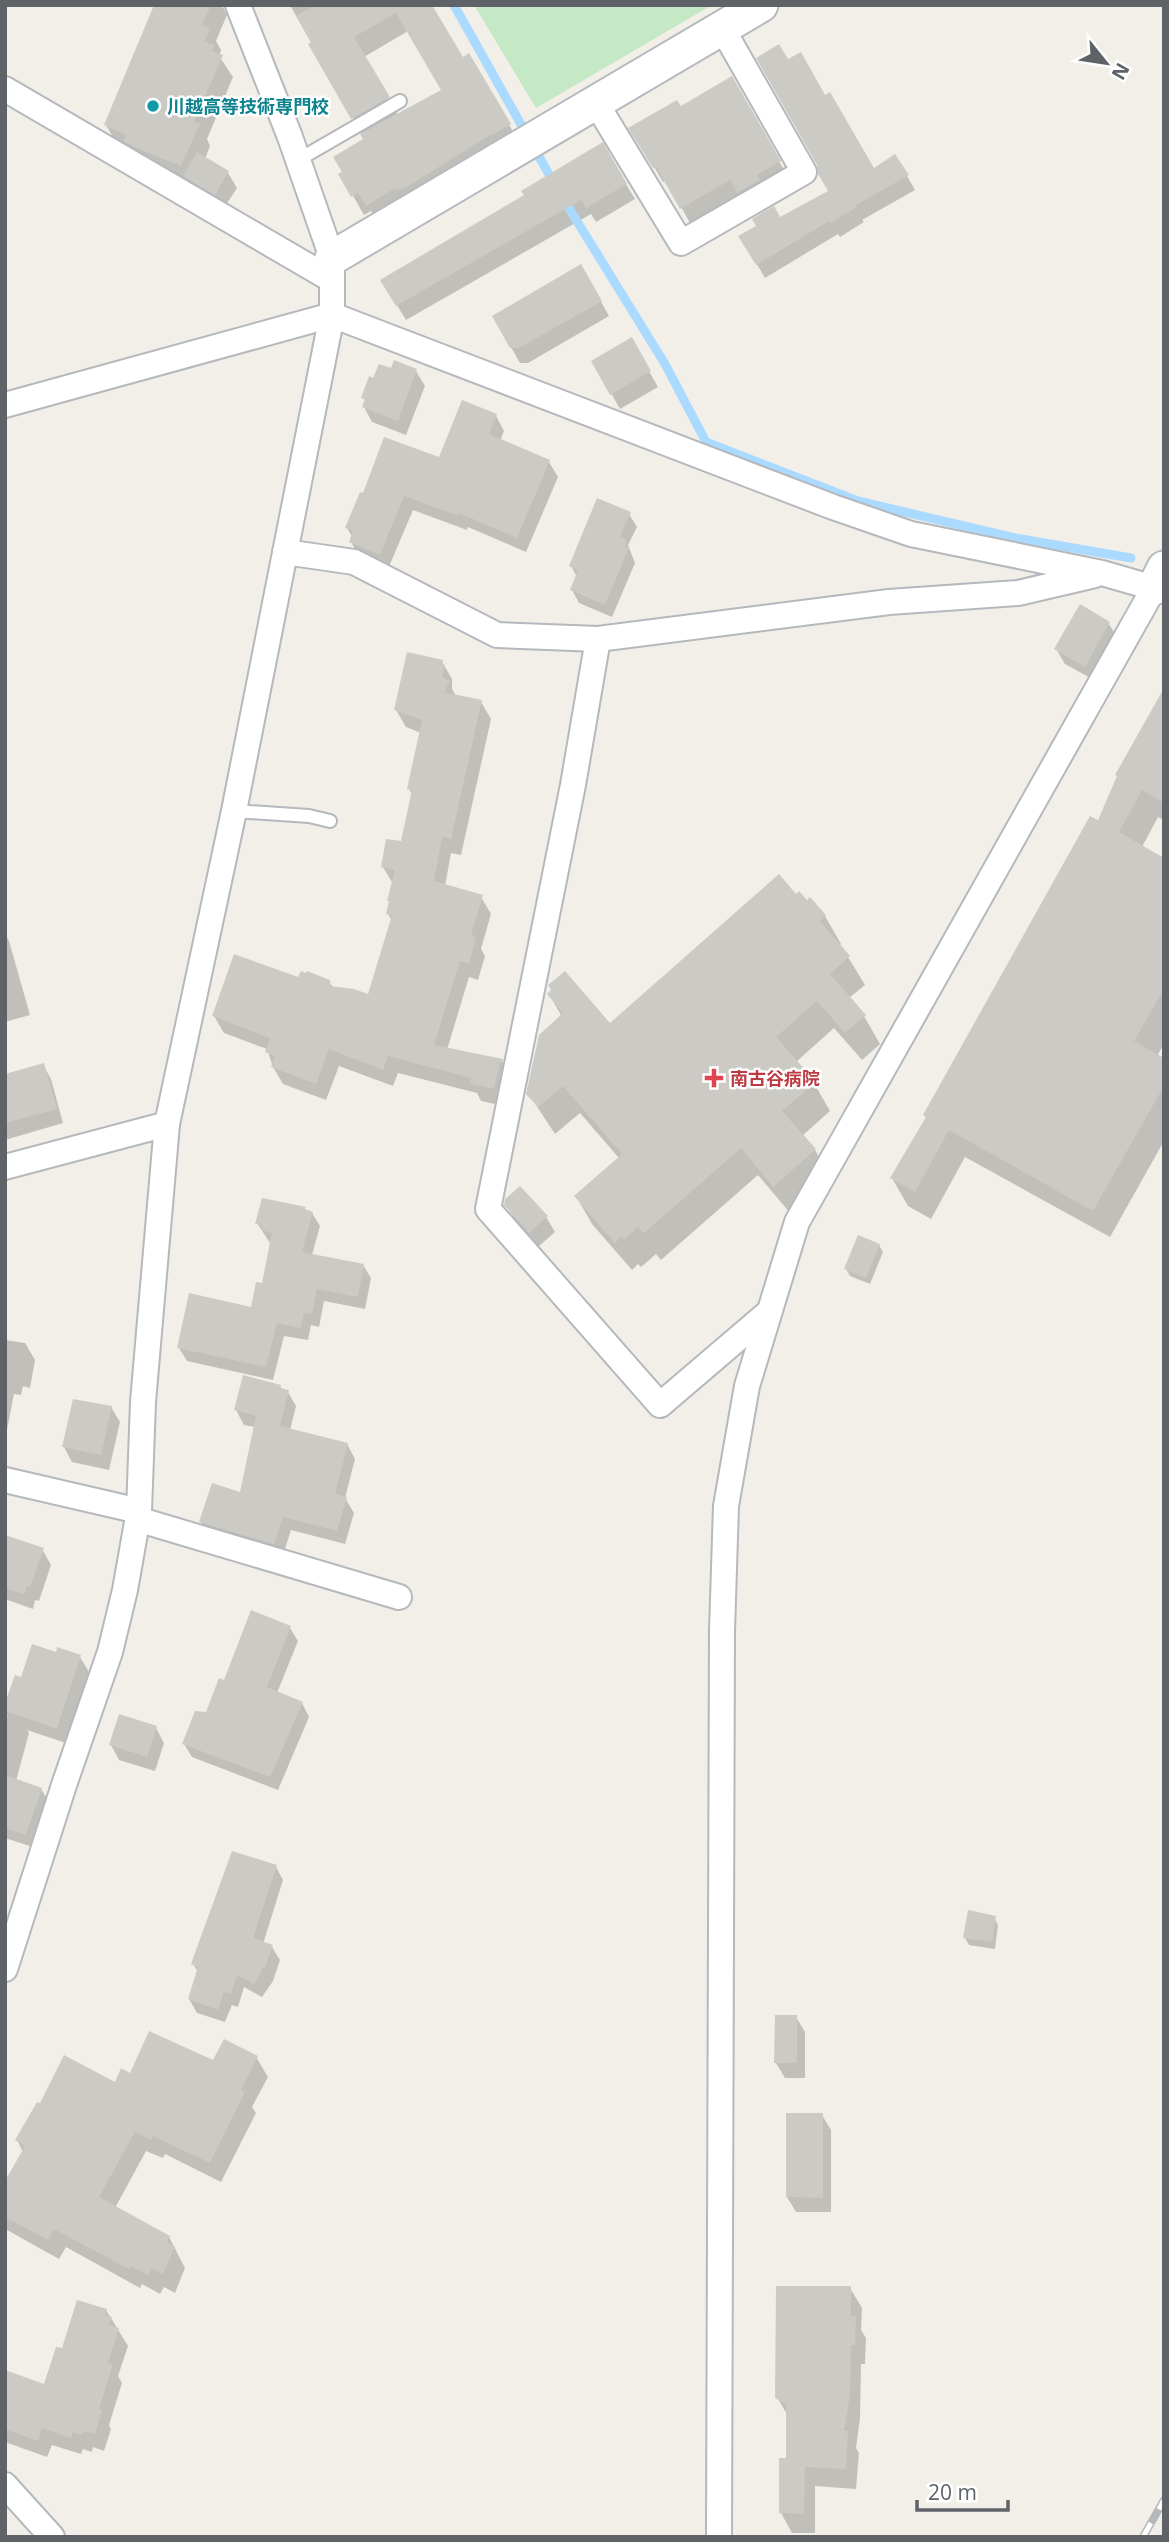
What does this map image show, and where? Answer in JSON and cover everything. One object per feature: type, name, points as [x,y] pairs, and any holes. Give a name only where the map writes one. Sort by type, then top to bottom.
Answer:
[{"type":"street","points":[[5,1969],[110,1651],[125,1590],[138,1515],[143,1402],[167,1124],[234,811],[332,315],[332,269],[298,160],[238,5]]},
{"type":"street","points":[[332,269],[596,103],[761,5]]},
{"type":"street","points":[[596,103],[681,243],[804,172],[722,28]]},
{"type":"street","points":[[5,89],[332,269]]},
{"type":"street","points":[[5,405],[332,315],[833,507],[911,534],[1102,573],[1159,578],[797,1222],[747,1387],[726,1506],[722,1631],[719,2537]]},
{"type":"street","points":[[285,552],[354,562],[497,635],[598,639],[889,602],[1018,593],[1102,573]]},
{"type":"street","points":[[598,639],[573,785],[488,1209],[660,1405],[770,1311]]},
{"type":"street","points":[[5,1167],[167,1124]]},
{"type":"street","points":[[5,1480],[138,1515],[398,1597]]},
{"type":"street","points":[[5,2485],[52,2537]]},
{"type":"lane","points":[[298,160],[400,101]]},
{"type":"lane","points":[[234,811],[309,816],[330,821]]},
{"type":"green space","points":[[474,5],[712,5],[536,108]]},
{"type":"building","name":"川越高等技術専門校","points":[[154,5],[211,5],[202,25],[210,28],[205,41],[214,45],[212,51],[223,55],[194,122],[200,124],[181,166],[134,147],[123,141],[126,135],[104,125]]},
{"type":"building","points":[[315,5],[432,5],[463,57],[469,53],[511,124],[410,185],[396,191],[395,188],[366,206],[358,193],[351,197],[338,174],[342,172],[333,157],[363,139],[360,134],[441,90],[396,13],[354,37],[390,97],[351,119],[308,44],[311,42],[296,16]]},
{"type":"building","points":[[779,44],[788,59],[801,52],[825,95],[830,92],[874,168],[895,154],[909,175],[756,265],[738,236],[756,226],[752,219],[774,206],[780,217],[828,191],[818,174],[817,165],[756,58]]},
{"type":"building","points":[[732,76],[781,161],[757,175],[760,180],[737,193],[730,180],[680,209],[656,167],[653,168],[628,128],[677,100],[681,106]]},
{"type":"building","points":[[603,142],[627,184],[586,208],[581,200],[396,306],[380,280],[524,195],[521,191]]},
{"type":"building","points":[[197,152],[229,171],[215,195],[183,176]]},
{"type":"building","points":[[581,264],[602,301],[519,348],[510,348],[492,316]]},
{"type":"building","points":[[632,337],[651,371],[610,395],[591,361]]},
{"type":"building","points":[[394,360],[417,369],[398,421],[362,407],[365,399],[361,398],[369,376],[373,378],[379,364],[391,368]]},
{"type":"building","points":[[462,400],[497,414],[489,434],[550,460],[517,538],[459,513],[459,516],[404,496],[380,555],[349,542],[353,531],[345,528],[360,492],[363,493],[384,437],[439,457]]},
{"type":"building","points":[[597,498],[631,512],[620,537],[627,540],[625,547],[629,548],[605,605],[570,590],[578,570],[569,566]]},
{"type":"building","points":[[1080,604],[1110,622],[1085,667],[1054,649]]},
{"type":"building","points":[[407,652],[443,660],[442,665],[445,665],[442,677],[450,681],[444,692],[482,700],[451,839],[442,837],[434,881],[483,895],[471,935],[476,937],[469,964],[460,961],[434,1045],[503,1059],[494,1089],[470,1084],[471,1078],[388,1056],[383,1070],[329,1049],[316,1084],[271,1067],[275,1056],[265,1052],[270,1038],[212,1016],[234,954],[298,977],[301,971],[307,971],[330,980],[330,986],[368,994],[392,915],[386,914],[395,870],[381,867],[386,839],[401,841],[412,790],[407,789],[422,720],[394,710]]},
{"type":"building","points":[[1164,688],[1164,803],[1142,790],[1119,832],[1164,858],[1164,989],[1134,1041],[1164,1058],[1164,1086],[1094,1209],[1091,1210],[949,1130],[915,1192],[890,1178],[1090,816],[1098,820],[1117,776],[1115,775]]},
{"type":"building","points":[[779,874],[796,894],[799,891],[807,900],[810,897],[826,915],[820,921],[850,956],[830,974],[866,1015],[845,1033],[817,1001],[776,1037],[816,1082],[782,1111],[816,1149],[773,1187],[741,1148],[644,1233],[638,1227],[624,1240],[621,1237],[615,1243],[574,1196],[622,1154],[563,1086],[538,1107],[526,1094],[539,1035],[563,1013],[547,994],[551,990],[548,985],[565,971],[610,1023]]},
{"type":"building","points":[[44,1063],[57,1109],[5,1123],[5,1074]]},
{"type":"building","points":[[520,1186],[548,1216],[529,1233],[504,1205],[505,1199]]},
{"type":"building","points":[[262,1198],[306,1207],[305,1209],[313,1212],[302,1252],[364,1264],[358,1297],[317,1289],[312,1314],[304,1313],[301,1328],[277,1323],[266,1367],[177,1348],[189,1293],[251,1307],[256,1282],[262,1283],[272,1233],[261,1230],[262,1225],[255,1224]]},
{"type":"building","points":[[858,1235],[880,1244],[866,1278],[844,1269]]},
{"type":"building","points":[[243,1375],[281,1385],[280,1388],[289,1390],[280,1426],[348,1443],[335,1494],[347,1497],[337,1531],[283,1517],[274,1544],[199,1522],[212,1483],[240,1492],[256,1416],[234,1410]]},
{"type":"building","points":[[73,1399],[112,1406],[101,1455],[62,1447]]},
{"type":"building","points":[[5,1535],[44,1548],[30,1587],[27,1586],[24,1594],[5,1588]]},
{"type":"building","points":[[251,1610],[291,1626],[267,1687],[303,1702],[270,1777],[182,1744],[195,1711],[206,1712],[219,1678],[224,1680]]},
{"type":"building","points":[[32,1644],[56,1652],[57,1647],[81,1655],[57,1729],[5,1711],[5,1703],[15,1675],[21,1677]]},
{"type":"building","points":[[119,1714],[157,1726],[147,1757],[109,1745]]},
{"type":"building","points":[[5,1775],[42,1788],[26,1835],[5,1828]]},
{"type":"building","points":[[232,1851],[277,1865],[253,1938],[273,1945],[265,1968],[254,1984],[237,1975],[231,1994],[224,1992],[218,2010],[188,1999],[198,1967],[191,1964]]},
{"type":"building","points":[[968,1910],[996,1916],[992,1942],[963,1938]]},
{"type":"building","points":[[775,2015],[797,2015],[797,2063],[774,2063]]},
{"type":"building","points":[[149,2031],[213,2060],[224,2039],[258,2056],[241,2090],[245,2092],[210,2163],[153,2136],[151,2140],[135,2132],[99,2197],[170,2236],[167,2242],[175,2247],[163,2274],[152,2268],[148,2275],[131,2266],[129,2269],[54,2229],[48,2240],[5,2217],[5,2181],[25,2146],[15,2140],[37,2102],[40,2103],[64,2055],[115,2082],[121,2068],[130,2073]]},
{"type":"building","points":[[786,2113],[823,2113],[823,2198],[786,2197]]},
{"type":"building","points":[[776,2286],[851,2286],[851,2316],[856,2316],[855,2345],[851,2345],[850,2395],[844,2431],[848,2431],[846,2469],[805,2467],[804,2514],[779,2513],[779,2458],[786,2458],[786,2404],[775,2398]]},
{"type":"building","points":[[77,2300],[107,2309],[105,2315],[112,2317],[109,2325],[119,2328],[108,2363],[113,2364],[99,2409],[102,2410],[95,2434],[84,2431],[82,2435],[73,2432],[71,2438],[42,2428],[38,2441],[5,2429],[5,2370],[44,2384],[56,2347],[62,2348]]},
{"type":"waterway","points":[[454,5],[555,185]]},
{"type":"waterway","points":[[562,197],[665,364],[706,442],[858,501],[1015,538],[1131,558]]},
{"type":"railway","points":[[1143,2537],[1164,2500]]},
{"type":"place","name":"川越高等技術専門校","points":[[153,106]]},
{"type":"place","name":"南古谷病院","points":[[714,1078]]}]
